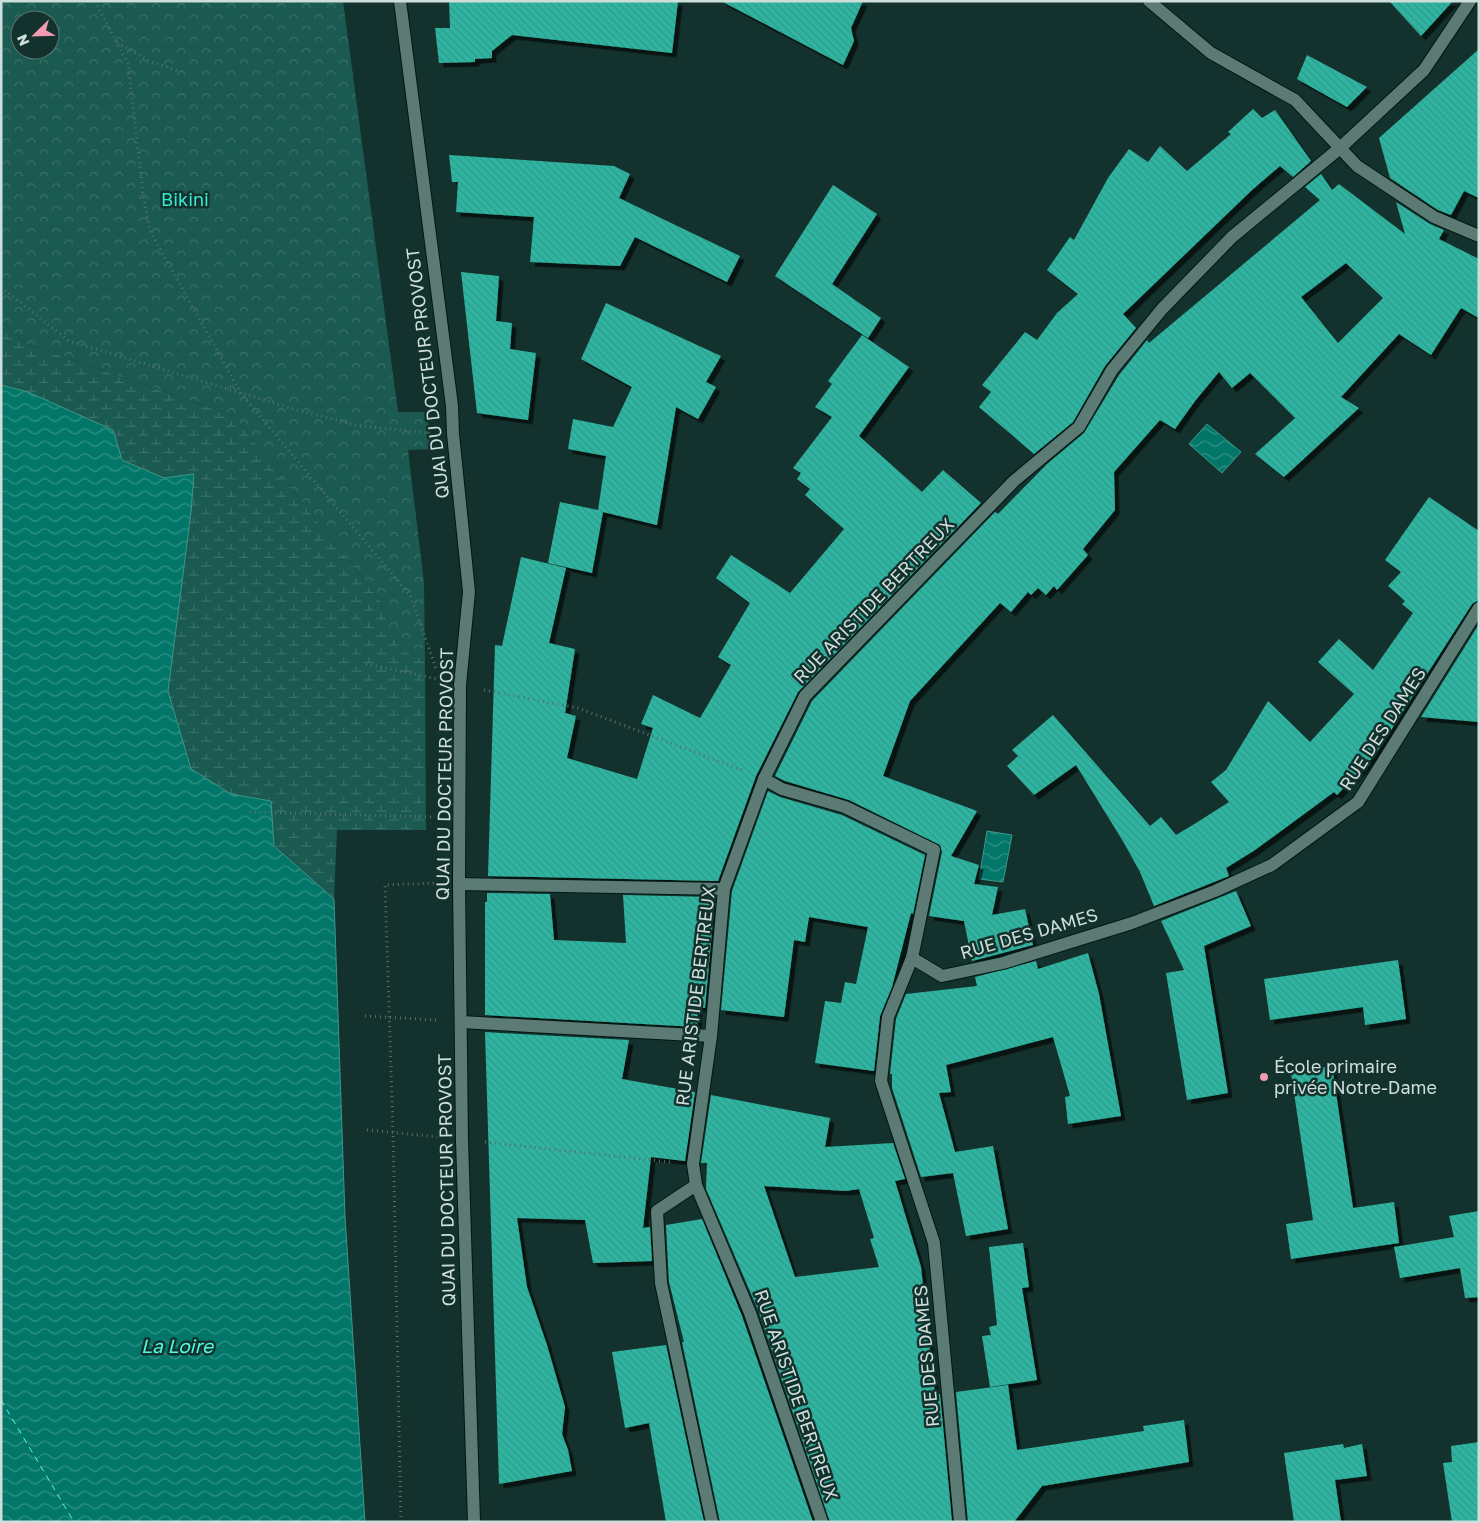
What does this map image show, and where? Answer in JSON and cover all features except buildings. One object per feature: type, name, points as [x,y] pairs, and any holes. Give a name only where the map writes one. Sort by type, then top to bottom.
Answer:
[{"type":"street","name":"QUAI DU DOCTEUR PROVOST","points":[[400,1],[452,406],[453,434],[469,592],[460,685],[459,884],[462,1140],[474,1522]]},
{"type":"street","points":[[1149,1],[1211,53],[1295,100],[1357,166],[1434,217],[1479,236]]},
{"type":"street","name":"RUE ARISTIDE BERTREUX","points":[[822,1522],[750,1313],[696,1185],[693,1164],[711,1036],[724,889],[764,779],[805,696],[1014,481],[1079,426],[1112,370],[1174,296],[1232,237],[1340,148],[1424,70],[1470,1]]},
{"type":"street","name":"RUE DES DAMES","points":[[960,1522],[934,1243],[881,1080],[888,1017],[912,958],[942,976],[1003,963],[1132,922],[1215,891],[1272,865],[1358,802],[1479,608]]},
{"type":"street","points":[[764,779],[782,789],[844,807],[934,850],[912,958]]},
{"type":"street","points":[[459,884],[724,889]]},
{"type":"street","points":[[461,1022],[711,1036]]},
{"type":"street","points":[[696,1185],[657,1211],[661,1283],[712,1522]]},
{"type":"path","points":[[94,1],[128,64],[143,194],[150,231],[242,395],[410,595],[440,680],[366,664]]},
{"type":"path","points":[[117,43],[150,60],[181,72]]},
{"type":"path","points":[[1,287],[70,341],[242,395],[360,426],[453,434]]},
{"type":"path","points":[[460,685],[578,708],[764,779]]},
{"type":"path","points":[[250,812],[438,817],[438,826]]},
{"type":"path","points":[[401,1522],[393,1131],[384,884],[436,884],[437,874]]},
{"type":"path","points":[[365,1016],[461,1022]]},
{"type":"path","points":[[367,1130],[393,1131],[693,1164]]},
{"type":"green space","name":"Bikini","points":[[1,1],[343,1],[398,412],[426,412],[432,449],[408,450],[424,583],[425,661],[400,650],[380,600],[234,416],[27,344],[1,321]]},
{"type":"green space","points":[[1,321],[27,344],[234,416],[380,600],[400,649],[425,661],[426,830],[337,830],[334,899],[274,846],[271,801],[231,794],[191,769],[168,691],[191,512],[164,478],[122,460],[112,430],[28,392],[1,385]]},
{"type":"water","name":"La Loire","points":[[1,385],[28,392],[113,430],[122,460],[164,478],[194,474],[191,512],[168,691],[191,769],[231,794],[271,801],[274,846],[334,899],[345,1217],[365,1522],[1,1522]]},
{"type":"water","points":[[1207,424],[1241,452],[1222,473],[1189,444]]},
{"type":"water","points":[[987,831],[1012,835],[1003,882],[979,879]]},
{"type":"ferry route","points":[[1,1400],[74,1522]]},
{"type":"place","name":"École primaire privée Notre-Dame","points":[[1264,1077]]}]
